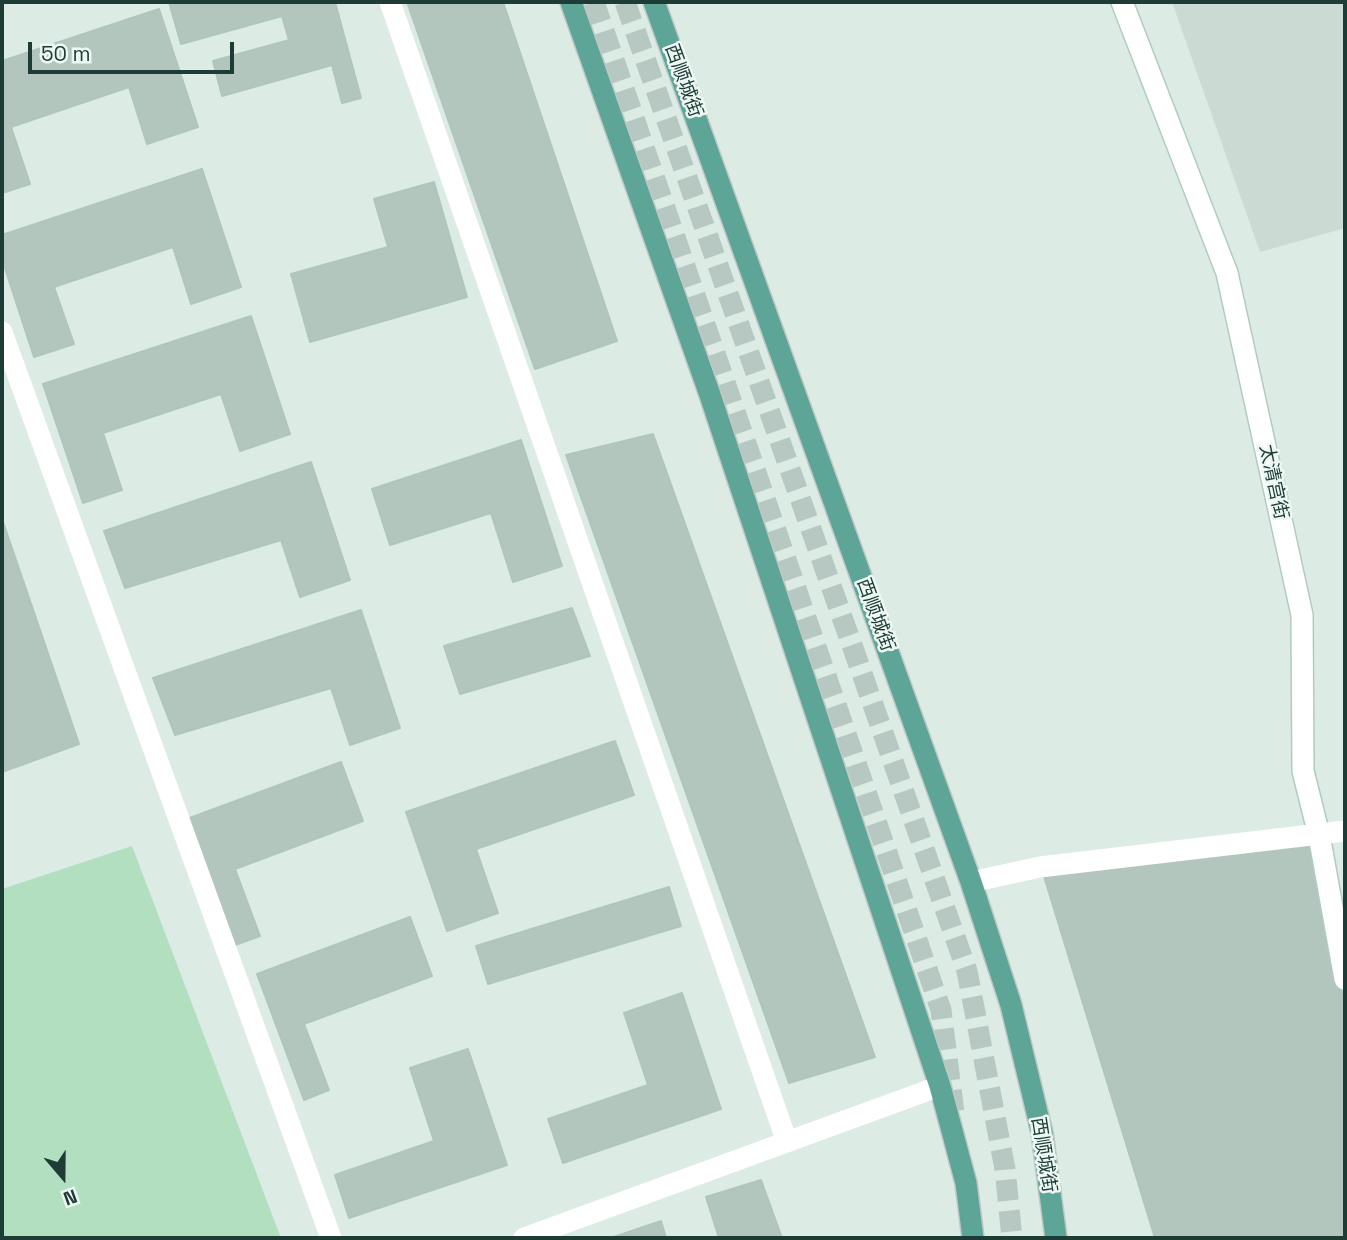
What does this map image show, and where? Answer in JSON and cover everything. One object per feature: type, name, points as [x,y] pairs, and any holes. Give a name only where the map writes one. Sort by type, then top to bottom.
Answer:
[{"type":"main road","points":[[571,2],[710,395],[940,1086],[966,1184],[973,1238]]},
{"type":"main road","name":"西顺城街","points":[[654,2],[971,881],[1011,1005],[1042,1133],[1056,1238]]},
{"type":"street","points":[[390,2],[788,1142]]},
{"type":"street","name":"太清宫街","points":[[1122,2],[1227,273],[1302,615],[1303,771],[1320,835],[1345,979]]},
{"type":"street","points":[[2,332],[331,1238]]},
{"type":"street","points":[[971,881],[1040,867],[1345,831]]},
{"type":"street","points":[[524,1238],[940,1086]]},
{"type":"shaded area","points":[[1172,2],[1345,2],[1345,228],[1260,252]]},
{"type":"green space","points":[[132,846],[281,1238],[2,1238],[2,889]]},
{"type":"building","points":[[169,2],[335,2],[361,98],[342,103],[332,65],[222,96],[213,61],[289,40],[282,16],[181,44]]},
{"type":"building","points":[[407,2],[503,2],[617,341],[535,369]]},
{"type":"building","points":[[159,9],[198,127],[147,144],[129,87],[11,127],[30,184],[2,193],[2,61]]},
{"type":"building","points":[[202,169],[241,287],[191,304],[173,247],[54,287],[74,344],[34,357],[2,259],[2,235]]},
{"type":"building","points":[[434,182],[467,297],[310,342],[291,274],[388,247],[374,199]]},
{"type":"building","points":[[251,316],[290,434],[240,451],[221,394],[103,433],[122,490],[83,503],[43,384]]},
{"type":"building","points":[[653,434],[875,1057],[789,1083],[566,455]]},
{"type":"building","points":[[521,440],[562,566],[513,582],[491,513],[390,545],[372,489]]},
{"type":"building","points":[[311,462],[350,580],[300,597],[281,540],[125,588],[104,531]]},
{"type":"building","points":[[2,519],[79,744],[2,772]]},
{"type":"building","points":[[572,608],[590,656],[460,694],[444,646]]},
{"type":"building","points":[[361,610],[400,728],[350,745],[331,688],[175,735],[153,678]]},
{"type":"building","points":[[615,741],[634,795],[476,849],[498,913],[447,931],[406,812]]},
{"type":"building","points":[[341,762],[363,821],[235,869],[260,936],[235,945],[187,819]]},
{"type":"building","points":[[1311,836],[1345,1006],[1345,1237],[1155,1238],[1043,873]]},
{"type":"building","points":[[669,887],[681,926],[488,984],[476,946]]},
{"type":"building","points":[[410,917],[432,976],[304,1024],[329,1090],[304,1100],[257,974]]},
{"type":"building","points":[[682,993],[721,1109],[563,1163],[548,1119],[648,1085],[624,1013]]},
{"type":"building","points":[[468,1049],[507,1165],[349,1218],[335,1175],[434,1141],[410,1068]]},
{"type":"building","points":[[761,1180],[782,1238],[719,1238],[706,1197]]},
{"type":"building","points":[[661,1221],[666,1238],[611,1238]]},
{"type":"tunnel","points":[[594,2],[941,1010],[954,1113]]},
{"type":"tunnel","points":[[625,2],[967,971],[1005,1169],[1012,1238]]}]
